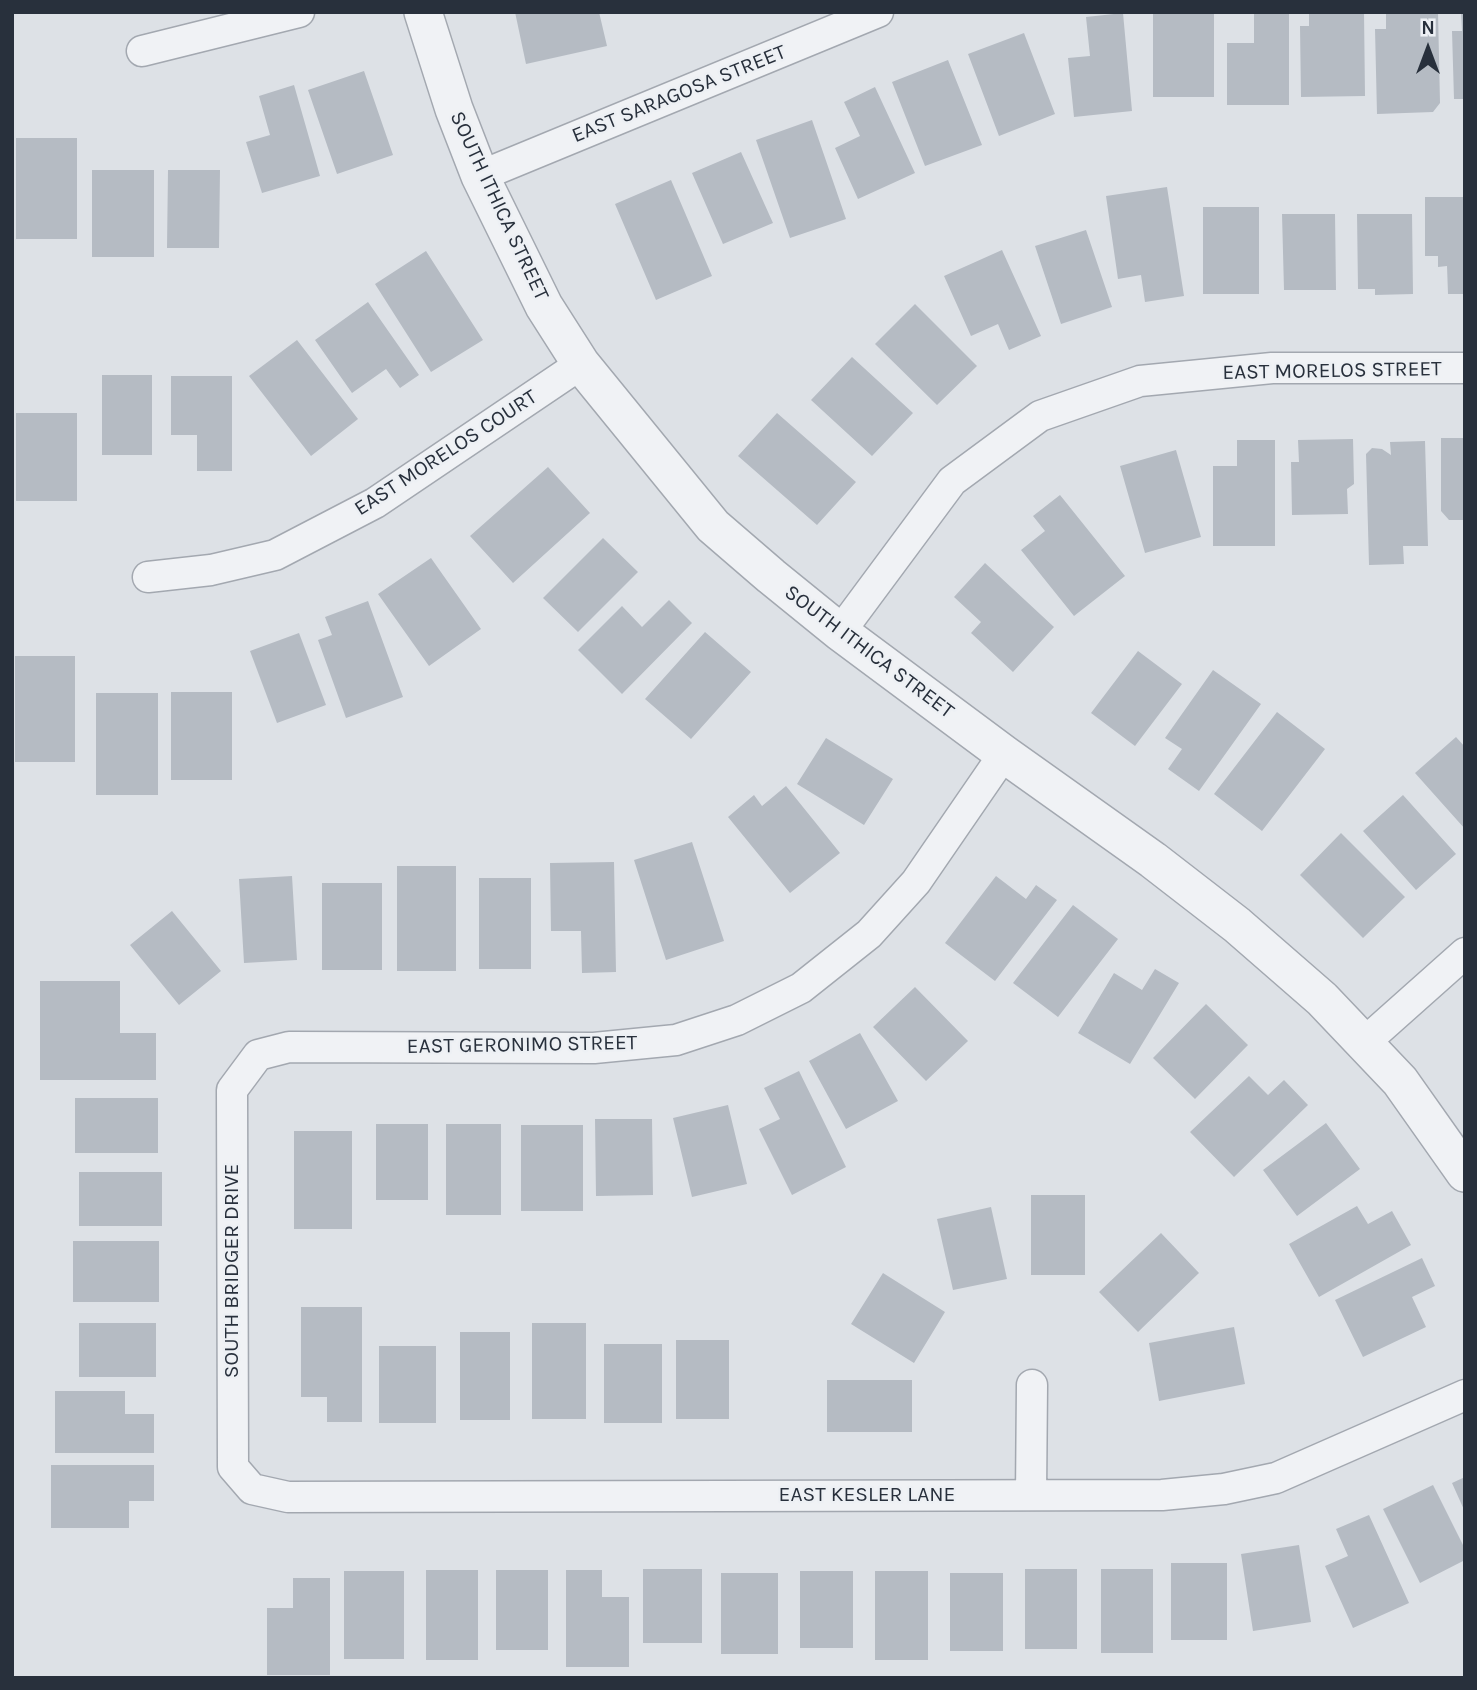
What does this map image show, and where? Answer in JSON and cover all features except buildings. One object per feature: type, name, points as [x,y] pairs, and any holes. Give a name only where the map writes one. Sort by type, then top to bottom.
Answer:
[{"type":"street","points":[[142,51],[299,12]]},
{"type":"street","name":"SOUTH ITHICA STREET","points":[[423,12],[454,109],[480,176],[538,295],[580,364],[713,526],[840,632],[1237,925],[1322,999],[1400,1081],[1465,1173]]},
{"type":"street","name":"EAST SARAGOSA STREET","points":[[480,176],[878,12]]},
{"type":"street","name":"EAST MORELOS COURT","points":[[148,576],[211,570],[275,555],[375,503],[580,364]]},
{"type":"street","name":"EAST MORELOS STREET","points":[[840,632],[952,481],[1040,416],[1140,381],[1272,368],[1465,368]]},
{"type":"street","name":"EAST GERONIMO STREET","points":[[258,1055],[289,1047],[594,1048],[676,1040],[737,1020],[801,988],[869,934],[916,882],[1004,754]]},
{"type":"street","points":[[1364,1042],[1465,953]]},
{"type":"street","name":"SOUTH BRIDGER DRIVE","points":[[252,1489],[233,1467],[232,1090],[258,1055]]},
{"type":"street","points":[[1031,1495],[1032,1385]]},
{"type":"street","name":"EAST KESLER LANE","points":[[252,1489],[288,1497],[1162,1495],[1224,1489],[1276,1478],[1465,1395]]}]
